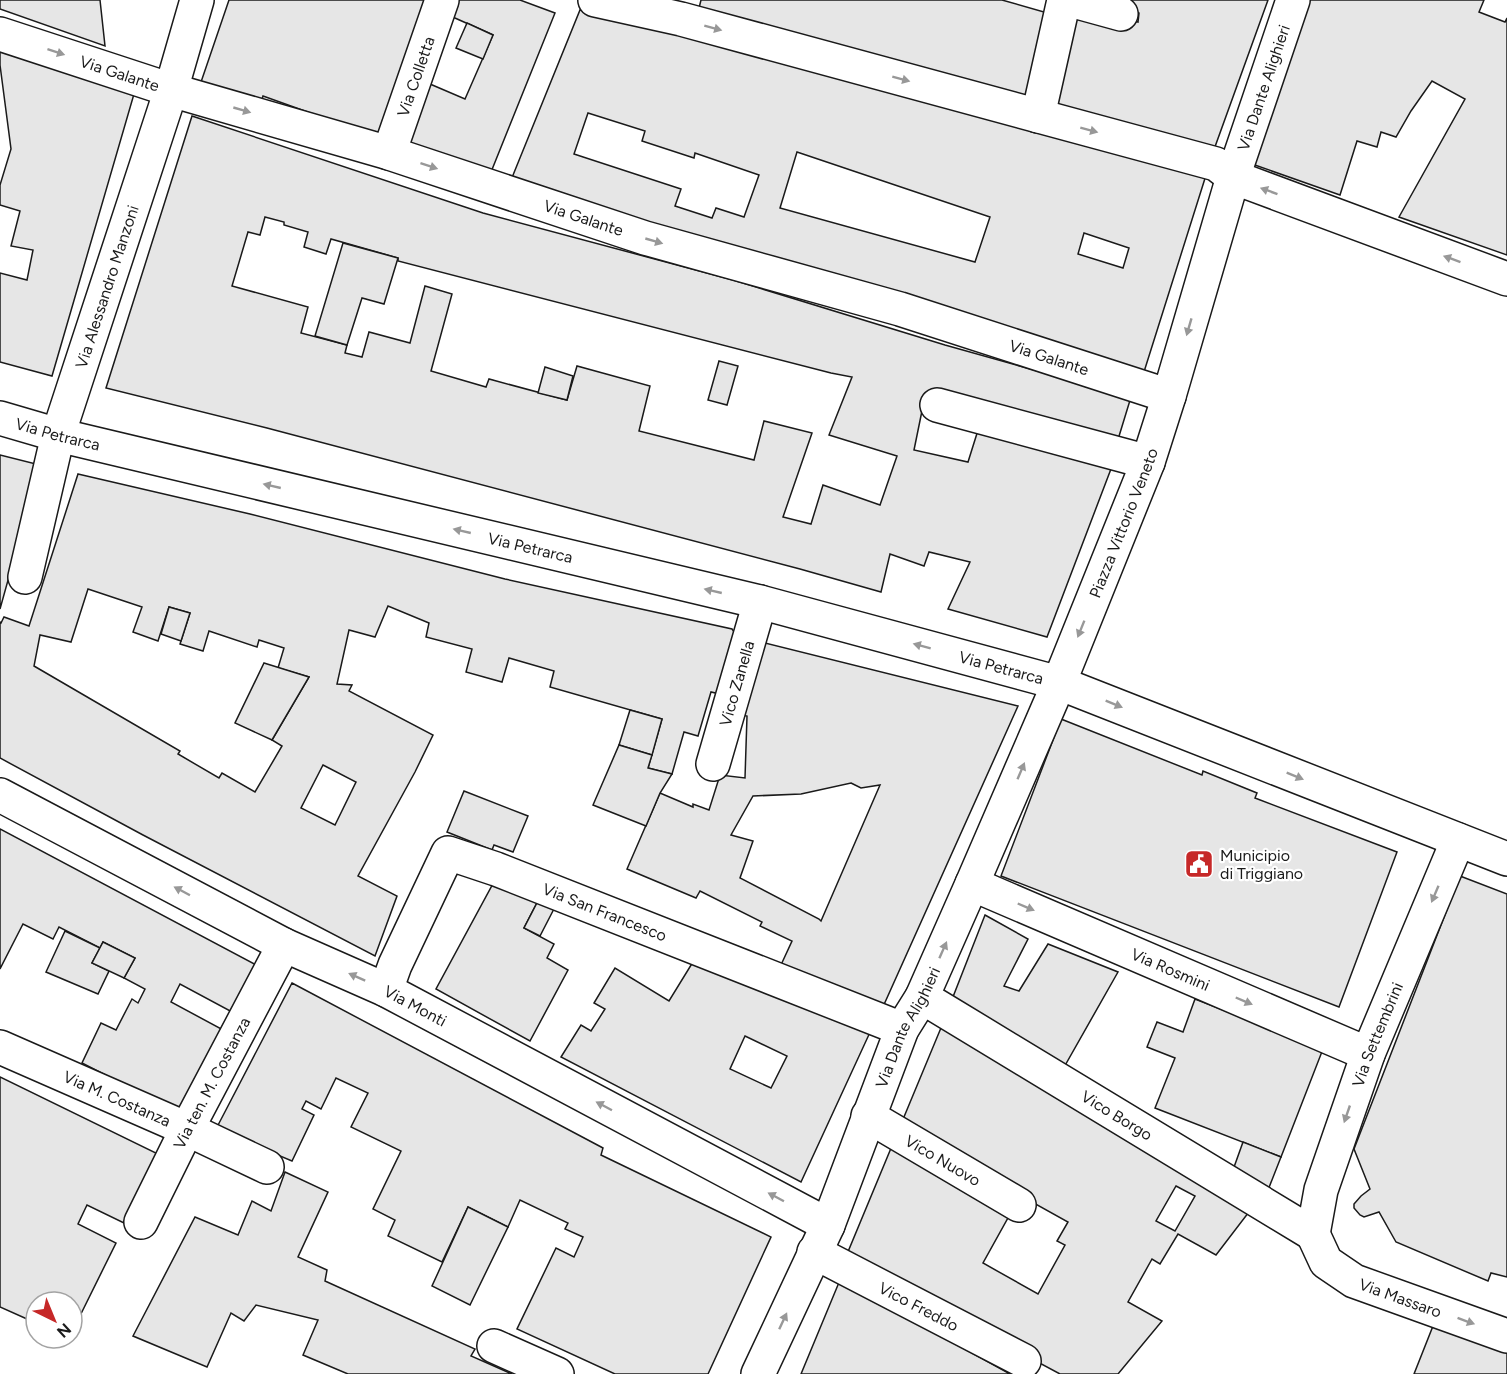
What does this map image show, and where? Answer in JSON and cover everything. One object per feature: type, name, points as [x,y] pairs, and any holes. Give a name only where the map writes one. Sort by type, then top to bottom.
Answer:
[{"type":"street","name":"Via Alessandro Manzoni","points":[[25,577],[58,435],[171,90],[197,0]]},
{"type":"street","name":"Via Colletta","points":[[390,153],[442,0]]},
{"type":"street","points":[[595,0],[684,10],[1038,116],[1216,164],[1233,177],[1507,279]]},
{"type":"street","points":[[1038,116],[1064,0]]},
{"type":"street","points":[[1070,0],[1121,14]]},
{"type":"street","name":"Via Dante Alighieri","points":[[1233,177],[1293,0]]},
{"type":"street","name":"Via Galante","points":[[0,34],[171,90],[390,153],[645,238],[900,309],[1169,396]]},
{"type":"street","name":"Piazza Vittorio Veneto","points":[[1059,683],[1148,462],[1233,177]]},
{"type":"street","points":[[937,405],[1148,462]]},
{"type":"street","name":"Via Petrarca","points":[[0,418],[58,435],[760,602],[1059,683]]},
{"type":"street","name":"Vico Zanella","points":[[713,764],[760,602]]},
{"type":"street","points":[[1059,683],[1507,860]]},
{"type":"street","name":"Via Dante Alighieri","points":[[758,1374],[821,1239],[902,1029],[922,997],[1059,683]]},
{"type":"street","name":"Via Monti","points":[[0,795],[284,945],[386,990],[821,1239]]},
{"type":"street","name":"Via Settembrini","points":[[1313,1234],[1321,1190],[1368,1054],[1458,840]]},
{"type":"street","name":"Via San Francesco","points":[[386,990],[395,965],[448,853],[902,1029]]},
{"type":"street","name":"Via Rosmini","points":[[972,884],[1368,1054]]},
{"type":"street","name":"Via ten. M. Costanza","points":[[141,1222],[284,945]]},
{"type":"street","name":"Vico Borgo","points":[[922,997],[1313,1234]]},
{"type":"street","name":"Via M. Costanza","points":[[0,1047],[187,1129],[267,1167]]},
{"type":"street","name":"Vico Nuovo","points":[[868,1116],[1018,1205]]},
{"type":"street","name":"Via Massaro","points":[[1313,1234],[1326,1262],[1354,1281],[1507,1336]]},
{"type":"street","name":"Vico Freddo","points":[[821,1239],[1024,1361]]},
{"type":"street","points":[[494,1346],[557,1374]]},
{"type":"building","points":[[0,0],[100,0],[105,46],[0,9]]},
{"type":"building","points":[[229,0],[520,0],[555,13],[489,177],[263,96],[260,105],[200,85]],"holes":[[[437,10],[493,35],[465,99],[409,75]]]},
{"type":"building","points":[[701,0],[1002,0],[1051,14],[1031,97],[699,8]]},
{"type":"building","points":[[1088,0],[1268,0],[1212,155],[1050,110],[1075,7],[1138,22],[1139,13]]},
{"type":"building","points":[[1310,0],[1484,0],[1479,12],[1505,22],[1507,18],[1507,255],[1399,217],[1465,99],[1432,81],[1396,137],[1381,132],[1377,147],[1357,141],[1340,195],[1252,164]]},
{"type":"building","points":[[580,10],[975,110],[1207,172],[1143,375],[509,185]],"holes":[[[588,113],[645,131],[642,141],[694,158],[695,153],[759,175],[744,217],[716,208],[712,218],[675,206],[681,189],[574,154]],[[797,152],[990,217],[975,262],[780,208]],[[1084,233],[1129,248],[1123,268],[1078,254]]]},
{"type":"building","points":[[467,23],[493,35],[483,59],[456,48]]},
{"type":"building","points":[[0,45],[134,94],[52,376],[0,362],[0,273],[27,280],[33,250],[11,246],[20,211],[0,205],[0,185],[11,149],[0,65]]},
{"type":"building","points":[[192,116],[483,213],[733,280],[945,345],[1131,397],[1116,446],[924,401],[914,450],[968,462],[979,427],[1114,461],[1047,637],[948,609],[970,562],[929,552],[924,566],[890,554],[881,592],[267,428],[106,388]],"holes":[[[265,217],[284,222],[284,225],[308,232],[304,247],[326,254],[331,239],[398,258],[398,261],[852,377],[829,435],[897,456],[880,505],[823,485],[811,524],[783,517],[812,433],[764,421],[754,460],[639,431],[650,386],[577,366],[567,400],[489,379],[486,387],[431,371],[452,294],[425,286],[410,343],[369,332],[362,357],[345,353],[347,345],[301,333],[308,307],[232,286],[248,232],[260,235]]]},
{"type":"building","points":[[343,243],[398,258],[384,304],[362,298],[347,345],[315,336]]},
{"type":"building","points":[[719,361],[738,366],[727,405],[708,400]]},
{"type":"building","points":[[545,367],[573,376],[567,400],[538,393]]},
{"type":"building","points":[[0,455],[40,465],[0,609]]},
{"type":"building","points":[[78,474],[250,514],[505,579],[732,629],[740,640],[724,695],[711,692],[698,736],[684,732],[672,774],[648,768],[662,719],[550,687],[554,671],[509,658],[502,682],[466,672],[472,649],[426,637],[429,623],[388,606],[375,637],[349,630],[337,684],[352,685],[349,691],[433,735],[358,876],[397,896],[375,956],[0,758],[0,622],[4,617],[29,626]],"holes":[[[88,589],[142,607],[133,632],[158,641],[169,607],[190,613],[180,644],[203,651],[209,631],[257,647],[259,640],[284,648],[278,668],[309,677],[272,740],[282,746],[255,792],[222,773],[219,778],[178,754],[180,751],[34,666],[40,635],[71,642]],[[323,765],[356,782],[335,825],[301,808]]]},
{"type":"building","points":[[169,607],[190,613],[181,641],[161,634]]},
{"type":"building","points":[[761,642],[1018,706],[882,1009],[780,967],[792,941],[760,926],[762,922],[700,891],[696,898],[627,869],[660,793],[693,807],[693,804],[709,810],[720,775],[745,778],[747,716],[737,714]],"holes":[[[851,783],[861,788],[880,785],[821,921],[740,878],[753,841],[731,835],[753,796],[801,794]]]},
{"type":"building","points":[[264,663],[309,677],[272,740],[235,723]]},
{"type":"building","points":[[630,710],[662,719],[652,755],[619,745]]},
{"type":"building","name":"Municipio di Triggiano","points":[[1061,719],[1202,775],[1203,771],[1257,793],[1255,798],[1397,852],[1339,1007],[1001,876]]},
{"type":"building","points":[[619,745],[652,755],[648,768],[672,774],[660,793],[646,826],[593,805]]},
{"type":"building","points":[[464,791],[528,816],[513,852],[494,845],[492,850],[447,832]]},
{"type":"building","points":[[0,829],[258,966],[232,1012],[180,984],[171,1002],[227,1032],[183,1115],[82,1063],[101,1023],[116,1030],[132,999],[138,1003],[145,989],[124,978],[135,958],[103,942],[100,948],[59,927],[53,939],[23,924],[0,969]]},
{"type":"building","points":[[1460,876],[1507,894],[1507,1277],[1491,1273],[1488,1281],[1396,1242],[1379,1212],[1364,1217],[1354,1208],[1354,1204],[1370,1189],[1354,1149]]},
{"type":"building","points":[[495,880],[540,897],[524,928],[554,944],[547,958],[568,970],[530,1041],[436,989]]},
{"type":"building","points":[[540,897],[557,903],[540,936],[524,928]]},
{"type":"building","points":[[985,915],[1028,939],[1004,986],[1019,991],[1048,944],[1118,972],[1063,1069],[951,1002]]},
{"type":"building","points":[[65,931],[100,948],[92,963],[109,971],[98,994],[46,972]]},
{"type":"building","points":[[103,942],[135,958],[124,978],[92,963]]},
{"type":"building","points":[[696,957],[872,1028],[801,1182],[561,1057],[581,1025],[591,1031],[605,1009],[594,1003],[615,968],[669,1001]],"holes":[[[745,1036],[787,1056],[771,1088],[730,1069]]]},
{"type":"building","points":[[292,983],[603,1148],[601,1155],[771,1237],[708,1374],[615,1374],[517,1329],[556,1248],[574,1257],[583,1237],[565,1229],[568,1223],[520,1200],[508,1227],[468,1207],[442,1262],[388,1236],[395,1220],[373,1209],[401,1151],[351,1127],[368,1093],[336,1078],[321,1109],[306,1101],[302,1109],[314,1115],[292,1161],[216,1129]]},
{"type":"building","points":[[1195,999],[1323,1049],[1281,1157],[1155,1108],[1175,1058],[1147,1047],[1157,1022],[1183,1032]]},
{"type":"building","points":[[943,1023],[1252,1208],[1216,1255],[1178,1234],[1160,1264],[1152,1259],[1128,1302],[1162,1321],[1118,1374],[1060,1374],[845,1259]],"holes":[[[949,1154],[1068,1222],[1057,1241],[1065,1245],[1038,1294],[983,1263],[1009,1216],[937,1176]],[[1176,1186],[1195,1196],[1175,1231],[1156,1221]]]},
{"type":"building","points":[[0,1077],[158,1154],[124,1223],[87,1205],[78,1224],[116,1243],[84,1308],[84,1290],[24,1290],[24,1318],[0,1307]]},
{"type":"building","points":[[1243,1142],[1281,1157],[1268,1190],[1233,1170]]},
{"type":"building","points":[[285,1172],[328,1192],[298,1257],[327,1270],[325,1281],[475,1349],[471,1356],[512,1374],[348,1374],[303,1355],[318,1320],[256,1305],[244,1321],[231,1313],[207,1367],[133,1336],[195,1217],[238,1235],[252,1201],[271,1211]]},
{"type":"building","points":[[468,1207],[508,1227],[470,1305],[432,1286]]},
{"type":"building","points":[[840,1280],[1010,1374],[801,1374]]},
{"type":"building","points":[[1433,1326],[1507,1353],[1507,1374],[1414,1374]]},
{"type":"place","name":"Municipio di Triggiano","points":[[1199,864]]}]
